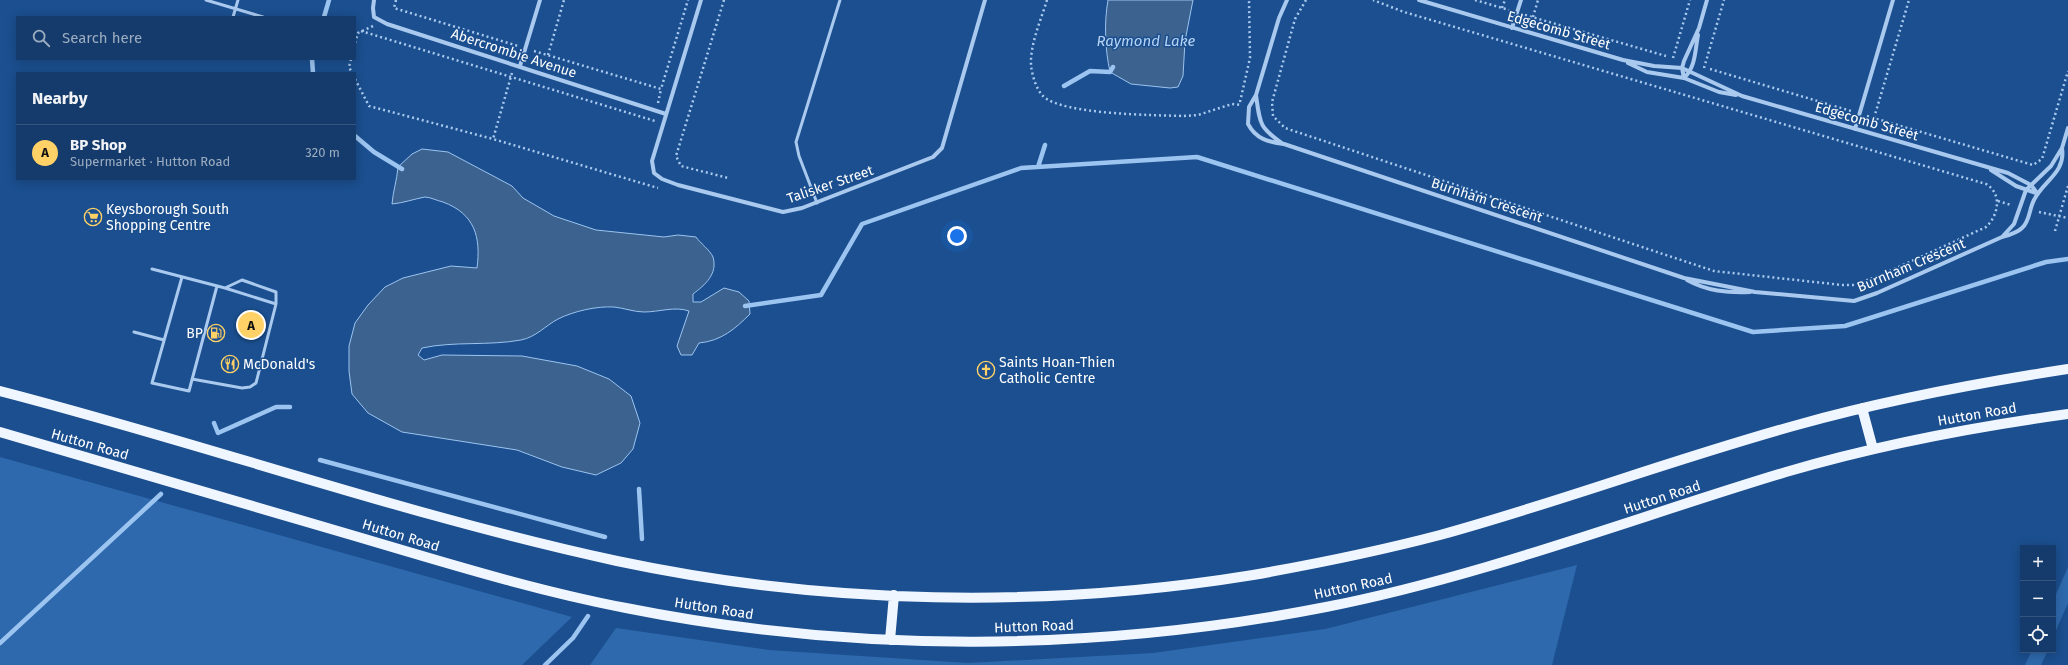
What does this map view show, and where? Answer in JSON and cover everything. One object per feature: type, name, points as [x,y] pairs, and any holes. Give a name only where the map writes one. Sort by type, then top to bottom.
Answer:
[{"type":"main road","name":"Hutton Road","points":[[0,391],[450,518],[562,548],[672,571],[738,581],[843,592],[894,595],[1034,596],[1139,590],[1252,575],[1315,563],[1440,535],[1788,427],[1862,408],[1991,382],[2068,369]]},
{"type":"main road","points":[[1862,408],[1873,450]]},
{"type":"main road","name":"Hutton Road","points":[[0,432],[476,572],[579,599],[632,610],[744,628],[890,640],[1001,642],[1078,639],[1210,626],[1329,606],[1434,582],[1505,562],[1737,487],[1873,450],[1943,434],[2068,414]]},
{"type":"main road","points":[[890,640],[894,595]]},
{"type":"street","points":[[374,0],[373,13],[380,22]]},
{"type":"street","points":[[520,66],[540,0]]},
{"type":"street","name":"Talisker Street","points":[[701,0],[652,161],[652,167],[657,176],[678,185],[783,212],[817,202],[933,157],[942,148],[985,0]]},
{"type":"street","name":"Burnham Crescent","points":[[1287,0],[1279,18],[1256,95],[1249,108],[1247,117],[1252,131],[1258,137],[1270,143],[1284,144],[1684,278],[1755,292],[1854,301],[1877,293],[2014,233],[2022,228],[2038,193],[2058,171],[2063,156],[2062,148]]},
{"type":"street","name":"Edgecomb Street","points":[[1419,0],[1622,60],[1654,66],[1682,68],[1742,96]]},
{"type":"street","points":[[1512,28],[1521,0]]},
{"type":"street","points":[[1698,28],[1694,64],[1691,72],[1684,78],[1682,68],[1684,61],[1698,28],[1707,0]]},
{"type":"street","points":[[1855,129],[1893,0]]},
{"type":"street","name":"Abercrombie Avenue","points":[[380,22],[666,114]]},
{"type":"street","name":"Edgecomb Street","points":[[1622,60],[1647,72],[1684,78],[1719,92],[1742,96],[2008,173],[2030,185],[2038,193]]},
{"type":"street","name":"Burnham Crescent","points":[[1256,95],[1260,122],[1263,128],[1284,144]]},
{"type":"street","name":"Burnham Crescent","points":[[2002,237],[2014,224],[2026,190],[2051,166],[2062,148],[2068,128]]},
{"type":"street","name":"Edgecomb Street","points":[[1987,168],[2026,190],[2038,193]]},
{"type":"street","name":"Burnham Crescent","points":[[1684,278],[1700,287],[1716,291],[1735,293],[1755,292]]},
{"type":"lane","points":[[206,0],[260,16]]},
{"type":"lane","points":[[233,16],[238,0]]},
{"type":"lane","points":[[817,202],[799,156],[796,142],[840,0]]},
{"type":"lane","points":[[152,269],[225,288],[276,304]]},
{"type":"lane","points":[[182,278],[152,383],[189,391],[217,286]]},
{"type":"lane","points":[[192,379],[242,388],[250,387],[256,383],[276,304],[276,292],[260,285],[242,280],[225,288]]},
{"type":"lane","points":[[134,332],[164,340]]},
{"type":"path","points":[[396,0],[394,8],[661,89]]},
{"type":"path","points":[[548,55],[564,0]]},
{"type":"path","points":[[361,31],[654,123],[661,89],[688,0]]},
{"type":"path","points":[[724,0],[676,156],[681,166],[728,178]]},
{"type":"path","points":[[1047,0],[1034,44],[1031,65],[1036,83],[1043,96],[1049,101],[1077,109],[1198,116],[1232,104],[1239,104],[1249,66],[1248,0]]},
{"type":"path","points":[[1306,0],[1295,19],[1272,102],[1273,116],[1286,128],[1714,271],[1842,285],[1853,284],[1879,276],[1986,227],[1996,215],[1998,201],[1990,187],[1986,184],[1426,19],[1383,5],[1373,0]]},
{"type":"path","points":[[1475,0],[1684,61]]},
{"type":"path","points":[[1502,8],[1505,0]]},
{"type":"path","points":[[1533,17],[1538,0]]},
{"type":"path","points":[[1673,58],[1690,0]]},
{"type":"path","points":[[1704,68],[1724,0]]},
{"type":"path","points":[[1874,118],[1909,0]]},
{"type":"path","points":[[356,40],[358,33],[380,22]]},
{"type":"path","points":[[351,60],[349,67],[352,72]]},
{"type":"path","points":[[493,139],[514,64]]},
{"type":"path","points":[[1694,64],[2033,165],[2042,159],[2068,71]]},
{"type":"path","points":[[356,81],[368,106],[493,139],[673,193],[678,185]]},
{"type":"path","points":[[2055,231],[2068,186]]},
{"type":"path","points":[[2030,209],[2068,218]]},
{"type":"shaded area","points":[[0,457],[572,617],[522,665],[0,665]]},
{"type":"shaded area","points":[[1577,565],[1552,665],[590,665],[616,628],[769,650],[968,663],[1153,653],[1325,629]]},
{"type":"shaded area","points":[[2068,567],[2068,603],[2056,630],[2056,617],[2056,594]]},
{"type":"shaded area","points":[[2031,653],[2047,653],[2041,665],[2025,665]]},
{"type":"water","name":"Raymond Lake","points":[[1108,0],[1193,0],[1185,41],[1183,76],[1178,87],[1170,88],[1131,84],[1110,72],[1106,36]]},
{"type":"water","points":[[422,149],[448,152],[512,186],[523,198],[554,216],[596,230],[664,237],[678,235],[696,237],[712,254],[714,269],[706,283],[693,294],[693,302],[701,302],[724,288],[739,292],[749,301],[750,314],[721,337],[699,343],[692,355],[681,355],[677,346],[689,311],[673,309],[640,312],[618,308],[600,307],[564,316],[526,339],[496,343],[434,346],[422,348],[418,355],[424,360],[442,355],[522,356],[577,366],[609,379],[631,396],[640,423],[633,449],[621,463],[596,475],[562,467],[517,450],[402,432],[368,413],[352,394],[349,371],[349,346],[355,323],[368,305],[385,287],[403,278],[451,266],[477,268],[478,246],[474,228],[462,213],[454,207],[427,197],[392,204],[398,167],[412,154]]},
{"type":"waterway","points":[[324,16],[329,0]]},
{"type":"waterway","points":[[312,60],[313,72]]},
{"type":"waterway","points":[[1064,86],[1090,71],[1110,72],[1113,67]]},
{"type":"waterway","points":[[356,137],[374,152],[402,169]]},
{"type":"waterway","points":[[1038,167],[1045,145]]},
{"type":"waterway","points":[[745,306],[821,295],[862,224],[1021,168],[1197,157],[1753,332],[1845,326],[2046,262],[2068,259]]},
{"type":"waterway","points":[[214,423],[218,433],[276,407],[290,407]]},
{"type":"waterway","points":[[320,460],[605,537]]},
{"type":"waterway","points":[[639,489],[642,539]]},
{"type":"waterway","points":[[0,643],[161,494]]},
{"type":"waterway","points":[[545,665],[573,638],[588,616]]},
{"type":"place","name":"Keysborough South Shopping Centre","points":[[93,217]]},
{"type":"place","name":"BP Shop","points":[[251,325]]},
{"type":"place","name":"BP","points":[[216,333]]},
{"type":"place","name":"McDonald's","points":[[230,364]]},
{"type":"place","name":"Saints Hoan-Thien Catholic Centre","points":[[986,370]]}]
